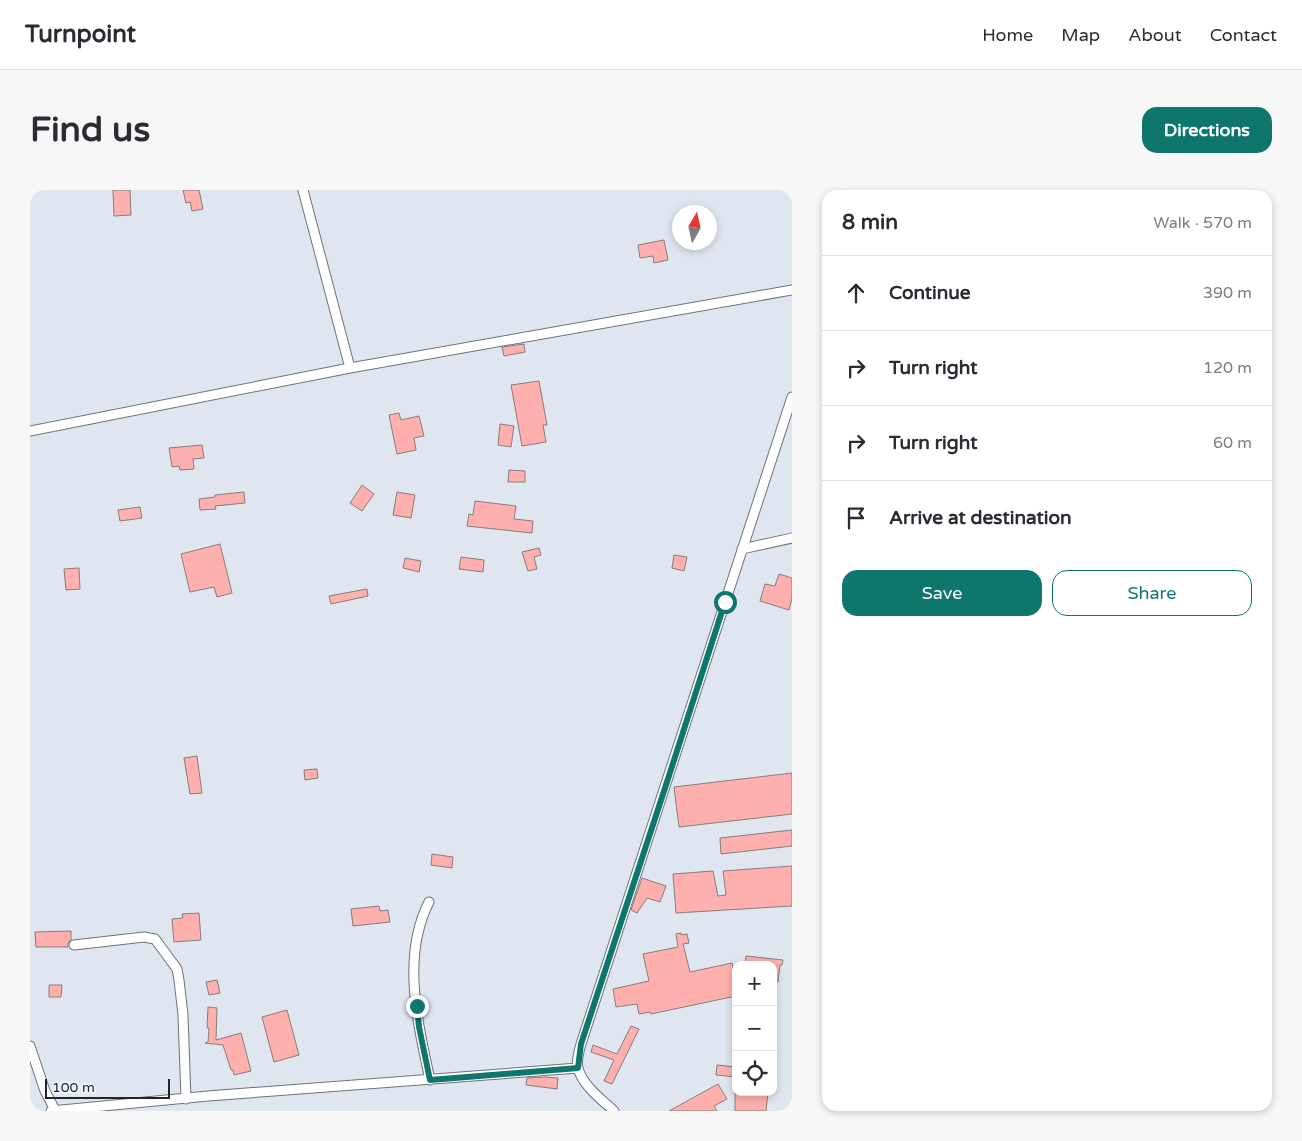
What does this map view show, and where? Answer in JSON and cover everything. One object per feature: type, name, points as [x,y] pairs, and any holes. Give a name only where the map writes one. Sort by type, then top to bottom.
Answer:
[{"type":"street","points":[[304,190],[350,368]]},
{"type":"street","points":[[30,431],[350,368],[792,290]]},
{"type":"street","points":[[614,1111],[589,1086],[578,1068],[581,1044],[792,397]]},
{"type":"street","points":[[742,549],[792,538]]},
{"type":"street","points":[[429,902],[422,916],[419,928],[414,973],[419,1027],[430,1080]]},
{"type":"street","points":[[74,945],[144,937],[155,939],[177,969],[183,1015],[186,1099]]},
{"type":"street","points":[[30,1046],[45,1091],[55,1110]]},
{"type":"street","points":[[51,1111],[578,1068]]},
{"type":"building","points":[[113,190],[130,190],[131,215],[114,216]]},
{"type":"building","points":[[183,190],[199,190],[203,209],[192,211],[190,202],[186,203]]},
{"type":"building","points":[[664,240],[668,260],[654,263],[653,256],[640,258],[638,245]]},
{"type":"building","points":[[524,344],[525,352],[504,356],[502,347]]},
{"type":"building","points":[[539,381],[547,425],[543,425],[546,442],[522,446],[511,385]]},
{"type":"building","points":[[399,413],[401,420],[419,416],[424,436],[414,438],[416,450],[397,454],[389,415]]},
{"type":"building","points":[[500,424],[514,426],[511,447],[498,445]]},
{"type":"building","points":[[202,445],[204,458],[193,459],[194,469],[180,470],[179,466],[172,467],[169,448]]},
{"type":"building","points":[[509,470],[525,471],[525,482],[508,482]]},
{"type":"building","points":[[362,485],[374,494],[362,511],[350,503]]},
{"type":"building","points":[[244,492],[245,503],[215,506],[216,509],[200,510],[199,499]]},
{"type":"building","points":[[397,492],[415,495],[411,518],[393,515]]},
{"type":"building","points":[[475,501],[516,506],[514,519],[533,521],[532,533],[467,526],[469,514],[473,515]]},
{"type":"building","points":[[140,507],[142,518],[120,521],[118,510]]},
{"type":"building","points":[[220,544],[232,593],[217,597],[214,587],[190,592],[181,554]]},
{"type":"building","points":[[539,548],[541,555],[534,557],[537,569],[528,571],[522,552]]},
{"type":"building","points":[[674,555],[687,557],[684,571],[672,568]]},
{"type":"building","points":[[461,557],[484,560],[483,572],[459,569]]},
{"type":"building","points":[[405,558],[421,561],[419,572],[403,568]]},
{"type":"building","points":[[79,568],[80,589],[66,590],[64,569]]},
{"type":"building","points":[[779,574],[792,578],[792,598],[789,610],[760,601],[765,584],[775,586]]},
{"type":"building","points":[[367,589],[368,596],[331,604],[329,596]]},
{"type":"building","points":[[197,756],[202,793],[190,794],[184,758]]},
{"type":"building","points":[[317,769],[318,778],[305,780],[304,770]]},
{"type":"building","points":[[792,773],[792,814],[679,827],[674,787]]},
{"type":"building","points":[[792,830],[792,846],[721,854],[720,838]]},
{"type":"building","points":[[432,854],[453,857],[452,868],[431,865]]},
{"type":"building","points":[[792,866],[792,906],[676,913],[673,874],[713,871],[718,896],[726,895],[723,871]]},
{"type":"building","points":[[642,878],[666,886],[660,902],[647,898],[637,913],[631,910]]},
{"type":"building","points":[[379,906],[380,911],[388,910],[390,922],[353,926],[351,909]]},
{"type":"building","points":[[199,913],[201,940],[174,942],[172,919],[183,918],[182,914]]},
{"type":"building","points":[[71,931],[71,940],[68,943],[68,947],[36,947],[35,932]]},
{"type":"building","points":[[676,934],[687,934],[689,943],[683,944],[690,972],[732,963],[732,997],[651,1014],[650,1012],[639,1014],[637,1004],[616,1007],[613,989],[649,981],[643,954],[678,947]]},
{"type":"building","points":[[746,956],[783,960],[782,965],[780,965],[778,982],[777,961],[745,961]]},
{"type":"building","points":[[217,980],[220,993],[209,995],[206,982]]},
{"type":"building","points":[[49,985],[62,985],[61,997],[49,997]]},
{"type":"building","points":[[208,1007],[217,1008],[216,1040],[241,1033],[251,1071],[234,1075],[223,1045],[205,1043],[208,1042]]},
{"type":"building","points":[[287,1010],[299,1055],[274,1062],[262,1017]]},
{"type":"building","points":[[631,1026],[639,1029],[612,1084],[604,1081],[614,1060],[591,1052],[593,1045],[617,1054]]},
{"type":"building","points":[[717,1065],[732,1067],[732,1077],[716,1075]]},
{"type":"building","points":[[527,1078],[558,1078],[557,1089],[526,1085]]},
{"type":"building","points":[[718,1084],[727,1099],[714,1106],[717,1111],[669,1111]]},
{"type":"building","points":[[735,1096],[768,1096],[766,1111],[735,1111]]},
{"type":"route","points":[[417,1006],[419,1027],[430,1080],[578,1068],[581,1044],[725,602]]}]
